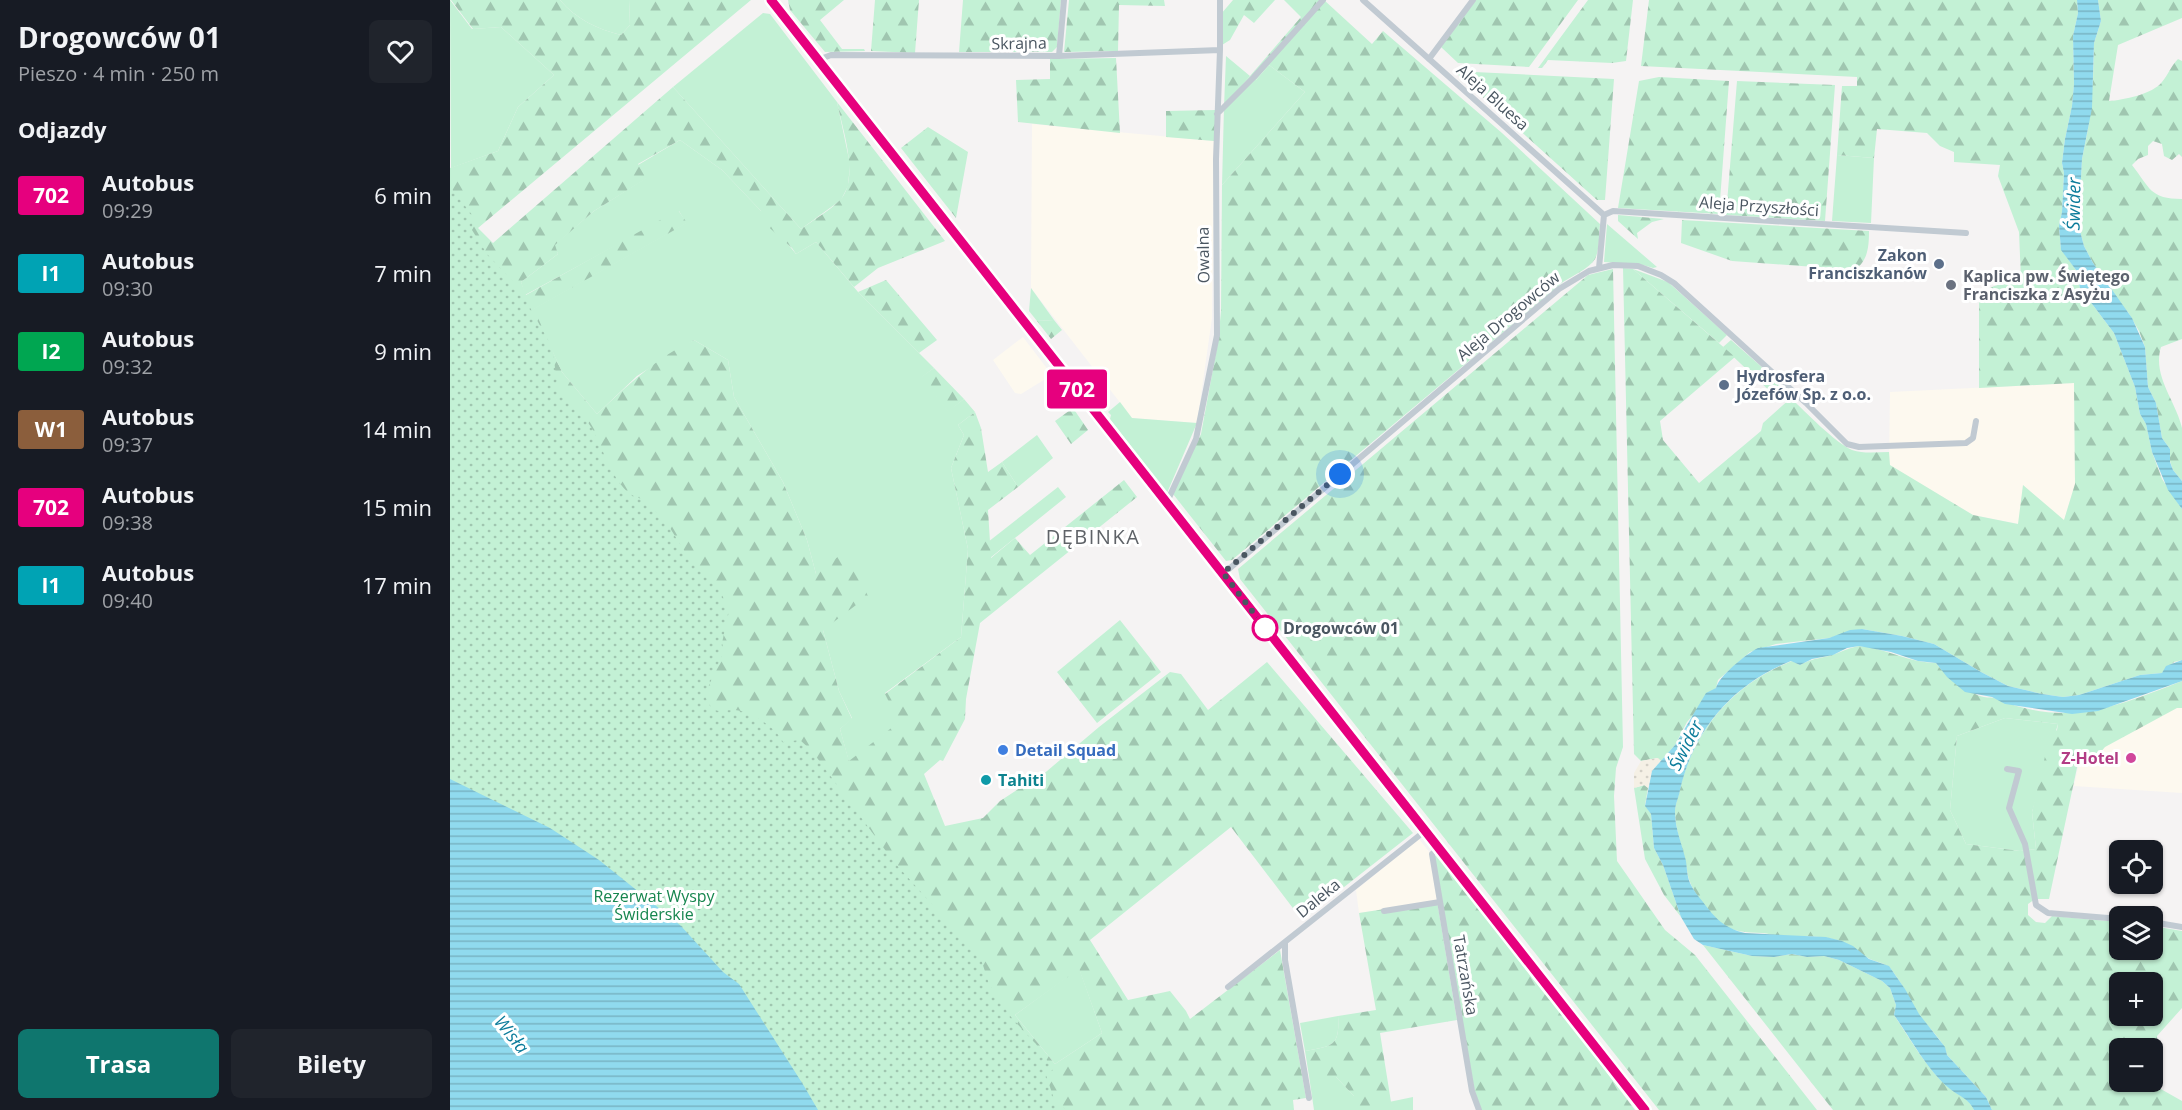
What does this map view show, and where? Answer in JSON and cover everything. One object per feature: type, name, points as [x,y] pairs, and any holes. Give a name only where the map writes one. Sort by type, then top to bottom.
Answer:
[{"type":"main road","points":[[771,0],[1645,1110]]},
{"type":"street","points":[[1059,56],[1064,0]]},
{"type":"street","points":[[1220,3],[1226,0]]},
{"type":"street","points":[[1217,115],[1323,0]]},
{"type":"street","name":"Aleja Bluesa","points":[[1363,0],[1604,215]]},
{"type":"street","points":[[1429,58],[1473,0]]},
{"type":"street","name":"Owalna","points":[[1167,502],[1196,439],[1217,335],[1217,115],[1221,50],[1220,3]]},
{"type":"street","name":"Skrajna","points":[[818,60],[831,55],[1059,56],[1221,50]]},
{"type":"street","name":"Aleja Przyszłości","points":[[1604,215],[1613,211],[1680,214],[1966,233]]},
{"type":"street","points":[[1599,268],[1604,215]]},
{"type":"street","name":"Aleja Drogowców","points":[[1223,573],[1559,289],[1576,277],[1599,268],[1638,266],[1668,279],[1806,403],[1847,444],[1859,447],[1966,442],[1973,438],[1976,421]]},
{"type":"street","points":[[2007,769],[2019,771],[2009,808],[2025,844],[2036,905],[2048,914],[2109,918]]},
{"type":"street","name":"Daleka","points":[[1228,987],[1425,831]]},
{"type":"street","name":"Tatrzańska","points":[[1439,849],[1432,854],[1472,1091],[1479,1110]]},
{"type":"street","points":[[1384,911],[1440,902]]},
{"type":"street","points":[[2163,924],[2182,927]]},
{"type":"street","points":[[1285,943],[1309,1098]]},
{"type":"shaded area","points":[[1032,124],[1214,141],[1212,318],[1197,423],[1132,418],[1031,288]]},
{"type":"shaded area","points":[[1023,337],[1052,375],[1021,394],[1015,393],[993,360]]},
{"type":"shaded area","points":[[2074,383],[2075,484],[2064,521],[2023,485],[2019,524],[1973,515],[1889,465],[1890,392]]},
{"type":"shaded area","name":"Z-Hotel","points":[[2182,704],[2182,793],[2074,786],[2086,730]]},
{"type":"shaded area","points":[[1419,839],[1430,853],[1437,901],[1359,913],[1356,890]]},
{"type":"green space","points":[[450,0],[472,29],[501,27],[554,75],[518,107],[498,151],[451,168]]},
{"type":"green space","points":[[451,0],[560,0],[573,13],[588,22],[621,35],[630,25],[629,0],[751,0],[478,228],[493,243],[673,87],[801,229],[839,201],[849,180],[846,139],[837,102],[945,241],[878,268],[854,287],[816,242],[796,254],[762,221],[761,211],[722,170],[680,140],[638,164],[647,178],[594,211],[555,245],[558,254],[521,282],[526,295],[678,210],[687,223],[534,309],[562,372],[597,414],[655,364],[694,340],[728,360],[734,397],[783,482],[807,540],[816,574],[845,551],[868,596],[823,630],[839,691],[852,719],[840,729],[849,761],[899,722],[885,694],[961,637],[968,549],[951,468],[964,435],[958,425],[975,412],[981,428],[988,472],[1002,462],[1018,487],[988,510],[991,558],[1015,538],[1030,555],[1124,480],[1137,497],[980,623],[966,699],[965,719],[943,761],[940,760],[924,774],[945,826],[983,818],[1000,801],[1023,786],[1027,788],[1099,727],[1170,672],[1181,674],[1208,710],[1267,662],[1413,833],[1302,920],[1231,827],[1090,940],[1128,1000],[1170,991],[1190,1019],[1280,950],[1306,1098],[1293,1100],[1294,1110],[935,1110],[450,600],[450,168],[498,151],[518,107],[554,75],[501,27],[473,29]],"holes":[[[1079,969],[1102,1033],[1055,1064],[1015,1015]]]},
{"type":"green space","points":[[560,0],[629,0],[630,25],[621,35],[604,30],[580,18]]},
{"type":"green space","points":[[788,0],[844,0],[820,20],[842,49],[864,49],[865,51],[825,52],[790,10]]},
{"type":"green space","points":[[875,0],[919,0],[915,53],[871,51]]},
{"type":"green space","points":[[963,0],[1061,0],[1057,47],[1052,52],[959,52]]},
{"type":"green space","points":[[1069,0],[1164,0],[1165,6],[1119,5],[1118,51],[1064,52]]},
{"type":"green space","points":[[1233,0],[1275,0],[1254,23],[1244,15],[1230,40],[1222,45],[1221,14]]},
{"type":"green space","points":[[1284,0],[1324,0],[1372,44],[1383,31],[1502,133],[1600,224],[1598,251],[1589,266],[1563,282],[1232,560],[1226,561],[1173,494],[1201,434],[1218,342],[1221,311],[1222,185],[1305,92],[1269,65],[1255,81],[1250,76],[1301,17]]},
{"type":"green space","points":[[1476,0],[1578,0],[1529,67],[1458,63],[1441,47]]},
{"type":"green space","points":[[1588,0],[1633,0],[1626,61],[1612,63],[1548,60],[1542,68],[1538,68]]},
{"type":"green space","points":[[1649,0],[2077,0],[2078,13],[2073,36],[2072,106],[2062,163],[2064,173],[2059,226],[2061,249],[2076,270],[2080,288],[2114,333],[2135,387],[2140,414],[2146,424],[2152,452],[2162,479],[2182,509],[2182,660],[2174,662],[2162,673],[2140,675],[2079,695],[2063,697],[2008,686],[1934,644],[1862,629],[1829,638],[1776,644],[1750,652],[1718,680],[1716,688],[1687,722],[1675,745],[1661,761],[1657,758],[1641,761],[1634,754],[1623,268],[1633,269],[1735,357],[1660,421],[1663,440],[1699,483],[1761,431],[1763,423],[1791,398],[1846,447],[1861,452],[1889,452],[1890,465],[1973,515],[2018,524],[2023,485],[2064,520],[2075,484],[2074,383],[1979,388],[1979,302],[1991,288],[2021,280],[2019,232],[1998,176],[2000,165],[1954,162],[1954,152],[1940,146],[1927,133],[1877,129],[1874,158],[1837,155],[1842,86],[1857,86],[1857,77],[1641,66]]},
{"type":"green space","points":[[2098,0],[2182,0],[2182,18],[2118,45],[2109,101],[2130,98],[2152,90],[2162,82],[2178,59],[2182,61],[2182,157],[2179,154],[2172,160],[2164,156],[2162,144],[2153,141],[2148,146],[2148,155],[2138,159],[2132,165],[2152,191],[2163,197],[2182,199],[2182,339],[2161,347],[2159,358],[2162,378],[2182,428],[2182,481],[2173,470],[2170,449],[2162,438],[2156,403],[2148,387],[2145,347],[2139,331],[2093,263],[2084,246],[2080,231],[2082,159],[2088,129],[2094,43],[2101,21]]},
{"type":"green space","points":[[763,13],[770,14],[837,102],[850,164],[848,186],[841,200],[801,229],[673,87]]},
{"type":"green space","points":[[1226,56],[1250,76],[1224,107]]},
{"type":"green space","points":[[1116,58],[1120,133],[1018,122],[1016,80],[1050,79],[1050,59]]},
{"type":"green space","points":[[1269,65],[1305,92],[1222,185],[1224,107],[1250,76],[1256,80]]},
{"type":"green space","points":[[1454,71],[1614,79],[1605,200],[1597,200]]},
{"type":"green space","points":[[1659,77],[1729,81],[1719,214],[1618,208],[1639,81]]},
{"type":"green space","points":[[1737,81],[1835,85],[1825,221],[1726,215]]},
{"type":"green space","points":[[1216,110],[1214,141],[1166,137],[1166,111]]},
{"type":"green space","points":[[928,127],[968,152],[956,218],[901,148]]},
{"type":"green space","points":[[680,140],[722,170],[761,211],[796,254],[816,242],[858,292],[934,368],[922,377],[948,411],[964,399],[975,412],[958,425],[964,435],[951,468],[968,549],[961,637],[885,693],[900,722],[849,762],[840,729],[852,718],[839,691],[823,630],[816,574],[807,540],[783,482],[734,397],[728,360],[694,340],[637,376],[597,414],[562,372],[533,309],[686,223],[679,211],[525,295],[521,282],[558,254],[554,245],[594,211],[646,178],[638,165]]},
{"type":"green space","points":[[1837,155],[1874,158],[1871,223],[1832,221]]},
{"type":"green space","name":"Rezerwat Wyspy Świderskie","points":[[450,187],[473,216],[472,230],[487,254],[519,288],[552,347],[557,381],[554,385],[587,421],[612,470],[626,490],[645,499],[670,528],[693,565],[698,565],[719,588],[729,611],[722,643],[724,651],[706,692],[706,698],[712,709],[748,713],[769,726],[783,742],[800,740],[812,751],[894,862],[981,959],[989,984],[1011,1017],[1036,1044],[1053,1070],[1046,1075],[1054,1099],[1066,1110],[450,1110]]},
{"type":"green space","points":[[1618,215],[1664,219],[1652,222],[1637,233],[1638,239],[1618,221]]},
{"type":"green space","points":[[1682,220],[1869,231],[1868,248],[1863,262],[1855,270],[1732,261],[1681,243]]},
{"type":"green space","points":[[1607,224],[1657,267],[1604,262]]},
{"type":"green space","points":[[1613,269],[1623,747],[1616,768],[1614,796],[1617,861],[1665,930],[1695,955],[1817,1110],[1659,1110],[1240,579],[1238,569],[1588,275]]},
{"type":"green space","points":[[1633,269],[1668,282],[1727,335],[1719,343]]},
{"type":"green space","points":[[886,280],[937,340],[919,353],[858,292]]},
{"type":"green space","points":[[1031,288],[1054,320],[1037,321],[1029,311]]},
{"type":"green space","points":[[1054,320],[1062,330],[1051,339],[1037,321]]},
{"type":"green space","points":[[1731,340],[1780,383],[1780,392],[1776,397],[1723,347]]},
{"type":"green space","points":[[934,368],[964,399],[948,412],[921,377]]},
{"type":"green space","points":[[1120,402],[1132,418],[1197,423],[1167,493],[1110,419],[1111,415],[1108,412]]},
{"type":"green space","points":[[1073,408],[1088,430],[1071,444],[1055,421]]},
{"type":"green space","points":[[1037,435],[1053,458],[1018,487],[1002,462]]},
{"type":"green space","points":[[1058,487],[1066,497],[990,558],[988,542]]},
{"type":"green space","points":[[1120,620],[1161,672],[1097,723],[1057,672]]},
{"type":"green space","points":[[1859,646],[1917,661],[1936,663],[1950,677],[1975,694],[2044,712],[2090,711],[2134,699],[2182,681],[2182,708],[2177,708],[2105,747],[2095,759],[2078,763],[2049,899],[2035,899],[2028,904],[2028,915],[2036,922],[2045,923],[2052,916],[2109,921],[2109,960],[2163,960],[2163,928],[2182,931],[2182,1008],[2157,1038],[2109,1038],[2109,1092],[2163,1090],[2182,1101],[2182,1110],[1992,1110],[1986,1097],[1947,1055],[1943,1044],[1919,1015],[1888,966],[1870,959],[1835,939],[1778,936],[1729,928],[1719,922],[1707,909],[1688,877],[1675,811],[1686,767],[1695,747],[1720,711],[1752,682],[1792,661],[1800,665]],"holes":[[[2005,718],[2058,724],[2057,730],[2050,735],[2032,812],[2036,849],[2020,851],[1966,844],[1950,810],[1957,736]]]},
{"type":"green space","points":[[2005,718],[2058,724],[2032,812],[2036,849],[2020,851],[1966,844],[1950,810],[1957,736]]},
{"type":"green space","points":[[1645,785],[1648,788],[1645,805],[1651,814],[1654,848],[1663,865],[1681,917],[1664,895],[1645,859],[1634,788]]},
{"type":"green space","points":[[1437,855],[1534,976],[1635,1110],[1480,1110],[1474,1088],[1434,857]]},
{"type":"green space","points":[[1437,901],[1457,1020],[1380,1033],[1391,1102],[1358,1108],[1354,1096],[1336,1077],[1309,1076],[1305,1051],[1328,1046],[1336,1039],[1338,1016],[1376,1010],[1359,913]]},
{"type":"green space","points":[[1703,945],[1752,956],[1774,957],[1792,954],[1807,957],[1824,956],[1839,960],[1882,981],[1890,988],[1896,1005],[1894,1015],[1919,1053],[1933,1072],[1949,1088],[1966,1100],[1974,1110],[1833,1110]]},
{"type":"green space","points":[[1079,968],[1102,1033],[1055,1064],[1015,1015]]},
{"type":"green space","points":[[1338,1016],[1336,1039],[1328,1046],[1305,1051],[1300,1023]]},
{"type":"green space","points":[[1309,1076],[1336,1077],[1354,1096],[1389,1102],[1413,1097],[1413,1110],[1314,1110]]},
{"type":"sand","points":[[1658,758],[1661,761],[1652,771],[1648,788],[1644,785],[1634,788],[1634,773],[1641,761]]},
{"type":"water","name":"Świder","points":[[2077,0],[2098,0],[2101,21],[2094,43],[2092,108],[2082,159],[2080,231],[2084,246],[2093,263],[2132,318],[2145,347],[2148,387],[2156,403],[2162,438],[2170,449],[2170,462],[2173,470],[2182,481],[2182,509],[2168,490],[2152,452],[2146,424],[2140,414],[2135,387],[2114,333],[2080,288],[2076,270],[2061,250],[2059,226],[2064,173],[2062,163],[2072,106],[2073,36],[2078,13]]},
{"type":"water","name":"Świder","points":[[1862,629],[1934,644],[2008,686],[2063,697],[2079,695],[2140,675],[2162,673],[2166,666],[2182,660],[2182,681],[2098,711],[2072,714],[2005,704],[1992,697],[1965,692],[1947,677],[1936,663],[1918,661],[1891,652],[1859,646],[1847,648],[1833,655],[1812,659],[1800,665],[1791,661],[1751,682],[1719,711],[1706,728],[1686,768],[1676,806],[1676,824],[1690,883],[1712,913],[1721,922],[1745,933],[1826,937],[1842,941],[1853,946],[1869,959],[1889,966],[1919,1014],[1945,1047],[1947,1055],[1986,1097],[1992,1110],[1974,1110],[1967,1100],[1950,1089],[1934,1073],[1894,1015],[1896,1005],[1890,988],[1882,981],[1839,960],[1824,956],[1807,957],[1792,954],[1774,957],[1752,956],[1703,945],[1694,939],[1681,917],[1663,865],[1654,848],[1651,814],[1645,806],[1652,771],[1675,745],[1706,693],[1716,688],[1734,666],[1758,648],[1829,638],[1850,630]]},
{"type":"water","name":"Wisła","points":[[450,779],[550,828],[599,860],[680,925],[723,972],[739,984],[818,1110],[450,1110]]},
{"type":"bus line","name":"702","points":[[771,0],[1645,1110]]},
{"type":"place","name":"Zakon Franciszkanów","points":[[1939,264]]},
{"type":"place","name":"Kaplica pw. Świętego Franciszka z Asyżu","points":[[1951,285]]},
{"type":"place","name":"Hydrosfera Józefów Sp. z o.o.","points":[[1724,385]]},
{"type":"place","name":"Drogowców 01","points":[[1265,628]]},
{"type":"place","name":"Detail Squad","points":[[1003,750]]},
{"type":"place","name":"Z-Hotel","points":[[2131,758]]},
{"type":"place","name":"Tahiti","points":[[986,780]]},
{"type":"district","name":"DĘBINKA","points":[[1093,536]]},
{"type":"route","points":[[1265,628],[1223,573],[1340,474]]}]
